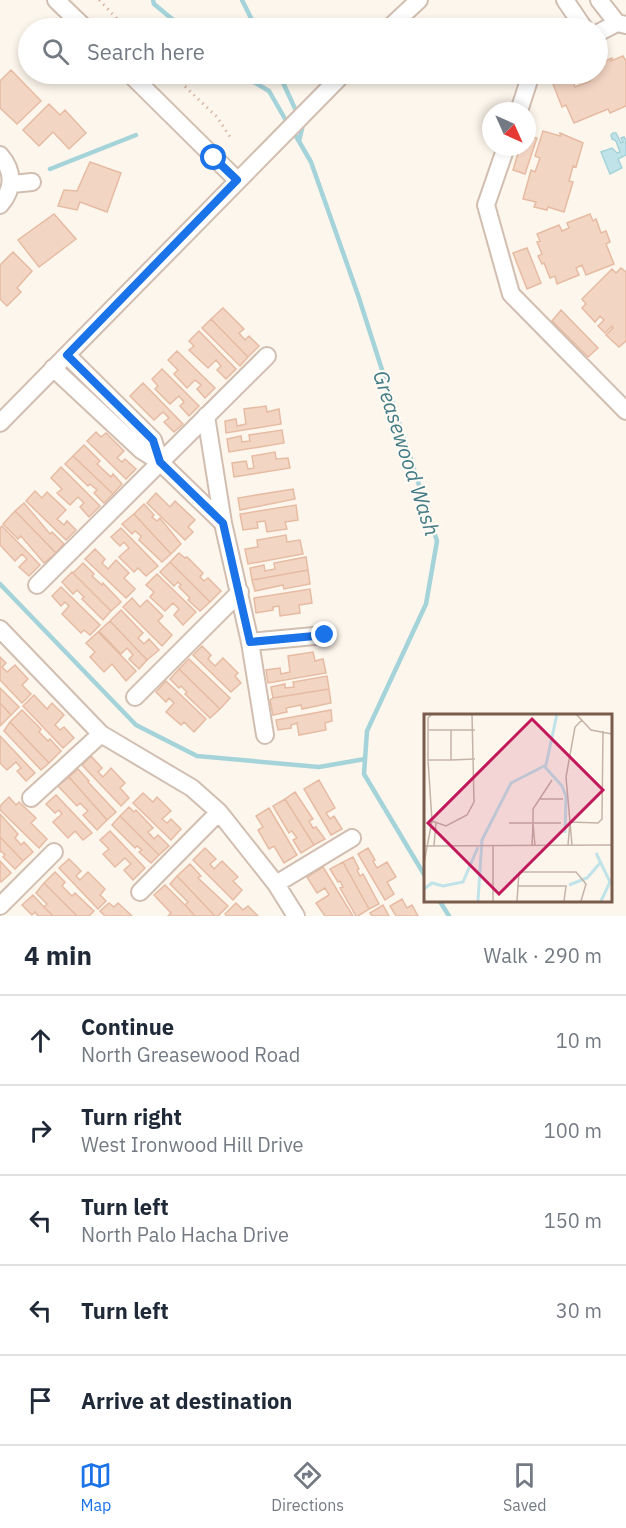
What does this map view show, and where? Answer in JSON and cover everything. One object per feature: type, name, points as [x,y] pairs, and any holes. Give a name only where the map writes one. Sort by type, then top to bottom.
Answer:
[{"type":"street","points":[[56,0],[75,18]]},
{"type":"street","points":[[399,18],[418,0]]},
{"type":"street","points":[[566,0],[578,18]]},
{"type":"street","points":[[599,0],[621,24]]},
{"type":"street","points":[[140,84],[237,180]]},
{"type":"street","points":[[0,423],[332,84]]},
{"type":"street","points":[[522,102],[528,84]]},
{"type":"street","points":[[0,155],[9,169],[12,184],[8,196],[0,205]]},
{"type":"street","points":[[503,156],[486,206],[511,294],[626,411]]},
{"type":"street","points":[[12,184],[32,182]]},
{"type":"street","points":[[67,355],[123,422],[141,450],[160,462],[223,523]]},
{"type":"street","points":[[38,585],[267,356]]},
{"type":"street","points":[[54,368],[123,422]]},
{"type":"street","points":[[206,416],[223,523],[250,642],[265,735]]},
{"type":"street","points":[[135,697],[240,592]]},
{"type":"street","points":[[0,629],[100,734],[192,788],[219,812],[276,884],[297,916]]},
{"type":"street","points":[[250,642],[325,635]]},
{"type":"street","points":[[31,798],[100,734]]},
{"type":"street","points":[[140,892],[219,812]]},
{"type":"street","points":[[276,884],[352,838]]},
{"type":"street","points":[[6,916],[0,908],[54,852]]},
{"type":"path","points":[[99,0],[116,18]]},
{"type":"path","points":[[182,84],[217,117],[232,140]]},
{"type":"water","points":[[613,133],[616,133],[621,143],[623,142],[621,138],[624,137],[626,140],[626,155],[618,159],[622,168],[610,174],[601,152],[612,148],[617,153],[620,152],[616,141],[612,139]]},
{"type":"building","points":[[623,56],[626,61],[626,106],[610,113],[608,109],[574,123],[566,105],[562,107],[553,84],[574,84],[575,87],[582,84],[608,84],[608,60],[612,58],[611,61]]},
{"type":"building","points":[[11,70],[18,77],[18,84],[25,84],[41,101],[17,124],[0,108],[0,81]]},
{"type":"building","points":[[49,104],[60,115],[65,110],[86,133],[69,149],[53,132],[39,146],[23,130]]},
{"type":"building","points":[[543,131],[560,136],[560,133],[583,143],[576,167],[573,166],[569,181],[573,182],[564,212],[548,207],[547,210],[534,207],[536,202],[523,199],[531,170],[535,172],[540,158],[535,156]]},
{"type":"building","points":[[517,156],[531,156],[525,174],[513,170]]},
{"type":"building","points":[[90,162],[121,173],[107,212],[80,202],[77,210],[58,206],[64,190],[77,191]]},
{"type":"building","points":[[54,214],[76,239],[39,267],[18,240]]},
{"type":"building","points":[[590,214],[593,221],[596,219],[601,233],[606,231],[610,242],[606,244],[614,264],[586,275],[582,265],[576,268],[579,275],[557,284],[555,276],[550,278],[544,263],[542,264],[538,256],[542,254],[537,242],[540,241],[537,234],[559,225],[562,231],[569,228],[567,223]]},
{"type":"building","points":[[527,248],[541,283],[527,289],[513,253]]},
{"type":"building","points":[[13,252],[32,271],[17,288],[21,292],[7,306],[0,299],[0,265]]},
{"type":"building","points":[[621,268],[626,272],[626,341],[619,347],[606,335],[613,328],[612,326],[605,333],[598,326],[604,320],[600,316],[595,322],[582,308],[586,304],[582,299],[612,269],[616,273]]},
{"type":"building","points":[[223,308],[244,329],[239,333],[245,340],[249,336],[259,346],[248,357],[211,319]]},
{"type":"building","points":[[561,310],[598,348],[588,357],[552,321]]},
{"type":"building","points":[[211,319],[248,357],[240,366],[202,328]]},
{"type":"building","points":[[199,331],[236,369],[226,379],[217,370],[221,366],[216,360],[208,368],[189,350],[194,346],[189,341]]},
{"type":"building","points":[[177,351],[215,388],[205,398],[197,389],[201,385],[195,380],[187,388],[174,374],[178,370],[168,360]]},
{"type":"building","points":[[162,369],[199,406],[189,416],[180,406],[184,402],[179,396],[170,404],[155,389],[158,386],[152,379]]},
{"type":"building","points":[[143,383],[183,424],[174,432],[164,422],[169,418],[163,412],[154,420],[130,396]]},
{"type":"building","points":[[266,406],[267,412],[279,409],[281,424],[226,433],[225,421],[236,419],[237,426],[246,424],[244,409]]},
{"type":"building","points":[[282,430],[284,443],[229,452],[227,439],[241,436],[242,442],[250,441],[249,435]]},
{"type":"building","points":[[96,432],[101,437],[106,433],[124,451],[117,458],[122,462],[125,459],[136,469],[126,479],[87,441]]},
{"type":"building","points":[[84,445],[100,461],[97,464],[111,477],[113,474],[122,484],[113,494],[73,456]]},
{"type":"building","points":[[275,452],[276,459],[288,458],[290,468],[234,477],[232,463],[246,461],[248,469],[254,468],[252,456]]},
{"type":"building","points":[[73,456],[113,494],[104,503],[94,493],[97,490],[90,484],[88,486],[65,464]]},
{"type":"building","points":[[61,467],[100,506],[89,517],[80,507],[84,503],[78,497],[70,505],[57,493],[62,489],[51,478]]},
{"type":"building","points":[[293,489],[295,499],[240,510],[238,498]]},
{"type":"building","points":[[35,491],[42,498],[47,492],[66,510],[57,519],[64,525],[67,521],[76,530],[66,540],[26,501]]},
{"type":"building","points":[[156,493],[170,507],[175,501],[195,520],[188,527],[193,532],[185,540],[147,503]]},
{"type":"building","points":[[24,503],[50,534],[52,532],[64,544],[56,553],[15,511]]},
{"type":"building","points":[[144,504],[154,515],[152,517],[157,521],[160,518],[181,544],[171,554],[134,514]]},
{"type":"building","points":[[296,505],[298,520],[285,522],[287,529],[267,532],[265,521],[257,522],[258,528],[243,530],[240,514]]},
{"type":"building","points":[[15,511],[56,553],[44,563],[21,536],[18,539],[3,524]]},
{"type":"building","points":[[134,514],[171,554],[162,562],[139,540],[141,536],[135,531],[132,534],[122,524]]},
{"type":"building","points":[[2,526],[40,565],[29,576],[19,567],[27,559],[22,554],[15,561],[0,545]]},
{"type":"building","points":[[121,528],[158,566],[146,576],[138,568],[134,572],[119,557],[129,548],[124,542],[120,546],[111,537]]},
{"type":"building","points":[[286,535],[287,542],[300,540],[303,554],[248,564],[245,549],[258,547],[257,540]]},
{"type":"building","points":[[95,549],[105,559],[102,563],[108,569],[116,560],[129,573],[124,578],[135,589],[126,598],[85,559]]},
{"type":"building","points":[[179,553],[187,557],[203,573],[200,577],[204,581],[208,578],[221,591],[210,602],[170,562]]},
{"type":"building","points":[[306,557],[308,570],[252,580],[250,568],[264,565],[265,571],[275,569],[274,563]]},
{"type":"building","points":[[170,562],[210,602],[200,611],[188,600],[190,598],[179,587],[181,585],[178,582],[174,586],[160,572]]},
{"type":"building","points":[[83,563],[94,574],[92,576],[102,585],[103,583],[121,602],[111,611],[73,573]]},
{"type":"building","points":[[308,570],[310,584],[284,589],[283,585],[255,591],[252,580]]},
{"type":"building","points":[[72,572],[111,611],[103,620],[82,599],[84,597],[77,590],[73,594],[62,582]]},
{"type":"building","points":[[157,574],[196,612],[183,625],[174,615],[179,609],[173,603],[165,611],[150,597],[154,592],[146,585]]},
{"type":"building","points":[[61,587],[100,625],[90,635],[84,630],[81,633],[62,614],[69,606],[65,602],[61,606],[52,596]]},
{"type":"building","points":[[310,589],[312,603],[299,605],[300,613],[280,616],[279,606],[273,607],[273,610],[256,613],[254,598]]},
{"type":"building","points":[[132,598],[140,607],[147,600],[163,616],[158,621],[172,635],[162,646],[123,607]]},
{"type":"building","points":[[121,610],[143,633],[138,638],[144,644],[149,639],[159,650],[147,660],[110,621]]},
{"type":"building","points":[[110,621],[147,660],[139,669],[129,659],[133,655],[127,648],[121,654],[99,631]]},
{"type":"building","points":[[98,632],[136,671],[126,681],[112,664],[104,672],[90,657],[95,652],[86,643]]},
{"type":"building","points":[[202,646],[211,655],[208,659],[215,666],[223,658],[238,673],[235,676],[241,683],[231,692],[193,655]]},
{"type":"building","points":[[313,652],[315,661],[323,659],[326,673],[268,683],[266,670],[280,668],[281,674],[290,672],[288,656]]},
{"type":"building","points":[[0,657],[6,663],[2,667],[7,672],[15,665],[28,679],[22,685],[31,694],[22,703],[0,680]]},
{"type":"building","points":[[189,659],[230,698],[220,709],[179,669]]},
{"type":"building","points":[[179,669],[220,709],[210,718],[185,694],[187,692],[181,686],[179,688],[170,679]]},
{"type":"building","points":[[327,676],[329,689],[273,698],[271,687],[285,684],[285,688],[294,687],[293,682]]},
{"type":"building","points":[[166,681],[206,719],[194,732],[184,722],[181,725],[166,712],[174,703],[169,698],[166,702],[156,692]]},
{"type":"building","points":[[0,688],[19,707],[11,715],[0,703]]},
{"type":"building","points":[[329,689],[331,703],[302,709],[301,705],[286,708],[287,712],[273,715],[270,700],[273,698]]},
{"type":"building","points":[[34,695],[47,709],[52,703],[64,715],[55,725],[60,730],[64,727],[74,738],[63,748],[23,706]]},
{"type":"building","points":[[0,703],[11,715],[0,726]]},
{"type":"building","points":[[22,710],[41,729],[39,732],[48,741],[50,739],[61,751],[49,763],[10,722]]},
{"type":"building","points":[[331,710],[332,721],[325,723],[326,730],[299,735],[297,723],[291,725],[291,728],[278,730],[276,720]]},
{"type":"building","points":[[10,722],[49,763],[41,770],[4,731]]},
{"type":"building","points":[[0,736],[35,773],[26,781],[17,771],[21,768],[16,762],[7,770],[0,763]]},
{"type":"building","points":[[91,756],[102,768],[98,772],[103,777],[111,768],[125,783],[120,788],[129,798],[121,806],[82,765]]},
{"type":"building","points":[[78,769],[116,812],[107,820],[69,777]]},
{"type":"building","points":[[69,777],[107,820],[97,830],[83,815],[88,811],[80,803],[77,806],[58,786]]},
{"type":"building","points":[[319,780],[335,808],[326,813],[330,819],[334,816],[342,829],[331,835],[304,789]]},
{"type":"building","points":[[295,792],[313,819],[309,821],[313,828],[316,827],[325,839],[314,845],[285,799]]},
{"type":"building","points":[[143,793],[153,802],[157,797],[171,811],[162,819],[167,823],[171,819],[181,829],[171,840],[133,803]]},
{"type":"building","points":[[56,795],[92,833],[83,840],[75,831],[68,838],[53,822],[62,814],[59,810],[55,813],[46,804]]},
{"type":"building","points":[[9,797],[16,805],[19,802],[36,818],[31,823],[47,839],[39,848],[0,810],[0,806]]},
{"type":"building","points":[[285,799],[314,845],[301,853],[293,840],[297,838],[292,831],[289,833],[273,806]]},
{"type":"building","points":[[129,807],[134,812],[136,810],[153,828],[148,832],[154,839],[158,835],[169,846],[159,855],[120,816]]},
{"type":"building","points":[[269,808],[297,855],[284,863],[274,846],[269,849],[258,830],[263,827],[256,816]]},
{"type":"building","points":[[0,814],[18,834],[15,838],[21,845],[24,842],[33,852],[23,861],[0,837]]},
{"type":"building","points":[[120,816],[159,855],[151,863],[139,852],[142,850],[137,846],[135,848],[112,825]]},
{"type":"building","points":[[110,831],[145,868],[133,880],[124,870],[131,864],[125,858],[115,867],[103,854],[109,849],[100,840]]},
{"type":"building","points":[[0,837],[23,861],[15,869],[0,852]]},
{"type":"building","points":[[205,848],[216,859],[210,864],[214,869],[222,861],[238,877],[233,881],[242,890],[233,900],[193,860]]},
{"type":"building","points":[[368,848],[377,868],[387,862],[396,877],[387,882],[394,894],[385,900],[358,854]]},
{"type":"building","points":[[353,857],[360,876],[363,874],[379,904],[369,909],[343,862]]},
{"type":"building","points":[[69,859],[81,871],[76,876],[80,880],[88,872],[105,889],[100,895],[106,901],[98,909],[59,868]]},
{"type":"building","points":[[0,861],[11,873],[1,882],[0,881]]},
{"type":"building","points":[[343,862],[369,909],[358,916],[340,888],[343,887],[340,881],[338,882],[330,869]]},
{"type":"building","points":[[190,864],[201,876],[198,878],[228,906],[218,916],[215,916],[177,876]]},
{"type":"building","points":[[323,867],[353,916],[325,916],[316,903],[329,895],[325,888],[317,893],[307,877]]},
{"type":"building","points":[[55,872],[65,882],[62,886],[72,896],[75,893],[94,911],[89,916],[77,916],[44,883]]},
{"type":"building","points":[[177,876],[215,916],[195,916],[185,905],[188,902],[170,884]]},
{"type":"building","points":[[44,883],[77,916],[53,916],[44,907],[47,904],[36,893]]},
{"type":"building","points":[[165,885],[195,916],[168,916],[171,913],[154,895]]},
{"type":"building","points":[[33,895],[53,916],[38,916],[35,912],[32,915],[22,905]]},
{"type":"building","points":[[402,899],[407,908],[412,905],[418,916],[396,916],[390,906]]},
{"type":"building","points":[[109,903],[114,907],[118,903],[132,916],[105,916],[100,911]]},
{"type":"building","points":[[236,903],[243,910],[248,906],[258,916],[227,916],[225,914]]},
{"type":"building","points":[[383,905],[389,916],[372,916],[370,913]]},
{"type":"waterway","name":"Greasewood Wash","points":[[153,0],[154,4],[171,18]]},
{"type":"waterway","points":[[242,0],[251,18]]},
{"type":"waterway","name":"Greasewood Wash","points":[[257,84],[269,91],[288,124]]},
{"type":"waterway","points":[[284,84],[298,115]]},
{"type":"waterway","points":[[299,141],[302,122]]},
{"type":"waterway","name":"Greasewood Wash","points":[[293,131],[311,162],[358,295],[437,541],[426,604],[367,731],[364,774],[424,874]]},
{"type":"waterway","points":[[50,169],[136,135]]},
{"type":"waterway","points":[[0,584],[136,725],[197,756],[319,767],[365,759]]},
{"type":"waterway","name":"Greasewood Wash","points":[[440,901],[449,916]]},
{"type":"route","points":[[214,158],[237,180],[67,355],[153,440],[160,462],[223,523],[250,642],[325,635]]}]
